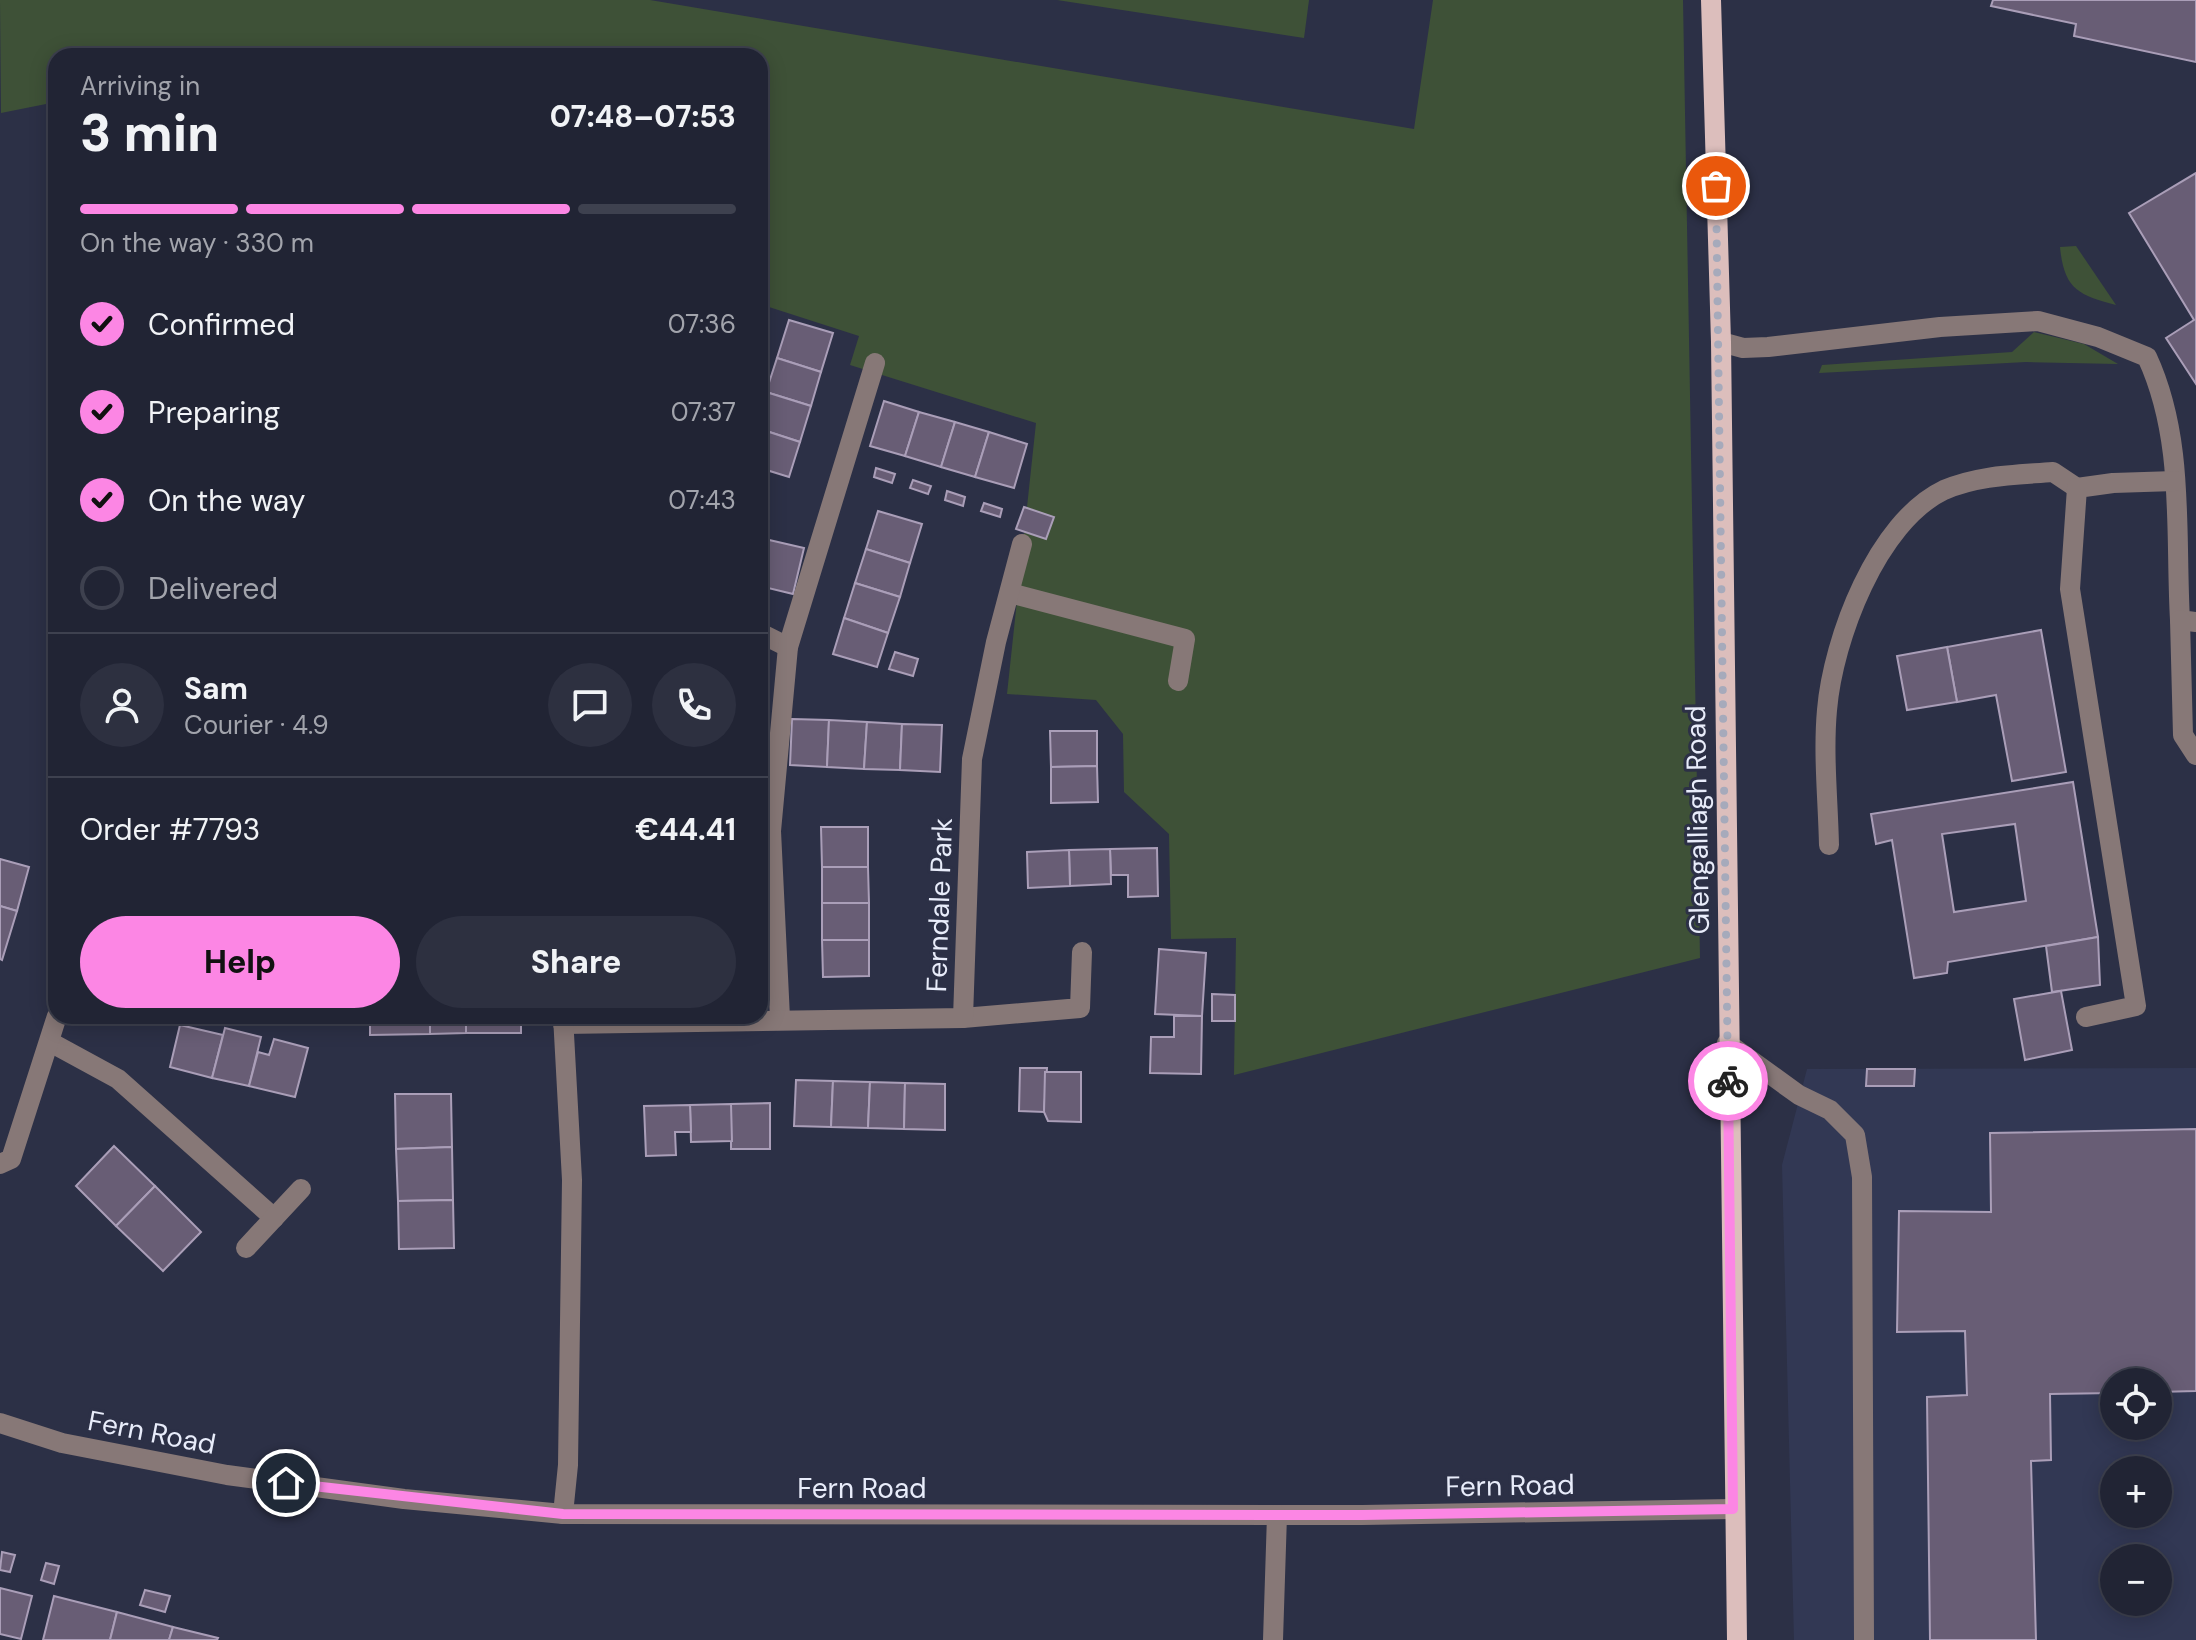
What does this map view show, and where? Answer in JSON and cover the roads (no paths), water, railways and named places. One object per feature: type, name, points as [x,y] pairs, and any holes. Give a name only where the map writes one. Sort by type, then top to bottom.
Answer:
[{"type":"main road","name":"Glengalliagh Road","points":[[1711,0],[1721,342],[1727,1043],[1737,1640]]},
{"type":"street","points":[[1721,342],[1743,348],[1768,347],[1940,327],[2038,321],[2098,337],[2147,357],[2163,392],[2173,437],[2188,621],[2183,735],[2196,755]]},
{"type":"street","points":[[780,1018],[771,831],[788,647],[875,363]]},
{"type":"street","points":[[1829,845],[1827,709],[1847,632],[1865,582],[1892,534],[1919,506],[1944,491],[1975,479],[2053,472],[2077,488],[2113,483],[2175,481]]},
{"type":"street","points":[[2077,488],[2070,589],[2136,1006],[2086,1017]]},
{"type":"street","name":"Ferndale Park","points":[[768,1018],[963,1018],[972,759],[1022,544]]},
{"type":"street","points":[[1010,593],[1185,639],[1178,681]]},
{"type":"street","points":[[768,637],[788,647]]},
{"type":"street","points":[[963,1018],[1080,1008],[1082,952]]},
{"type":"street","points":[[0,1164],[11,1159],[55,1024]]},
{"type":"street","name":"Ferndale Park","points":[[563,1024],[572,1180],[568,1465],[563,1514]]},
{"type":"street","points":[[50,1042],[118,1079],[274,1218]]},
{"type":"street","points":[[1727,1043],[1799,1095],[1830,1110],[1855,1135],[1862,1177],[1864,1640]]},
{"type":"street","points":[[246,1248],[301,1189]]},
{"type":"street","name":"Fern Road","points":[[0,1423],[62,1443],[227,1475],[404,1499],[563,1514],[1277,1515],[1733,1509]]},
{"type":"street","points":[[1273,1640],[1277,1515]]}]
